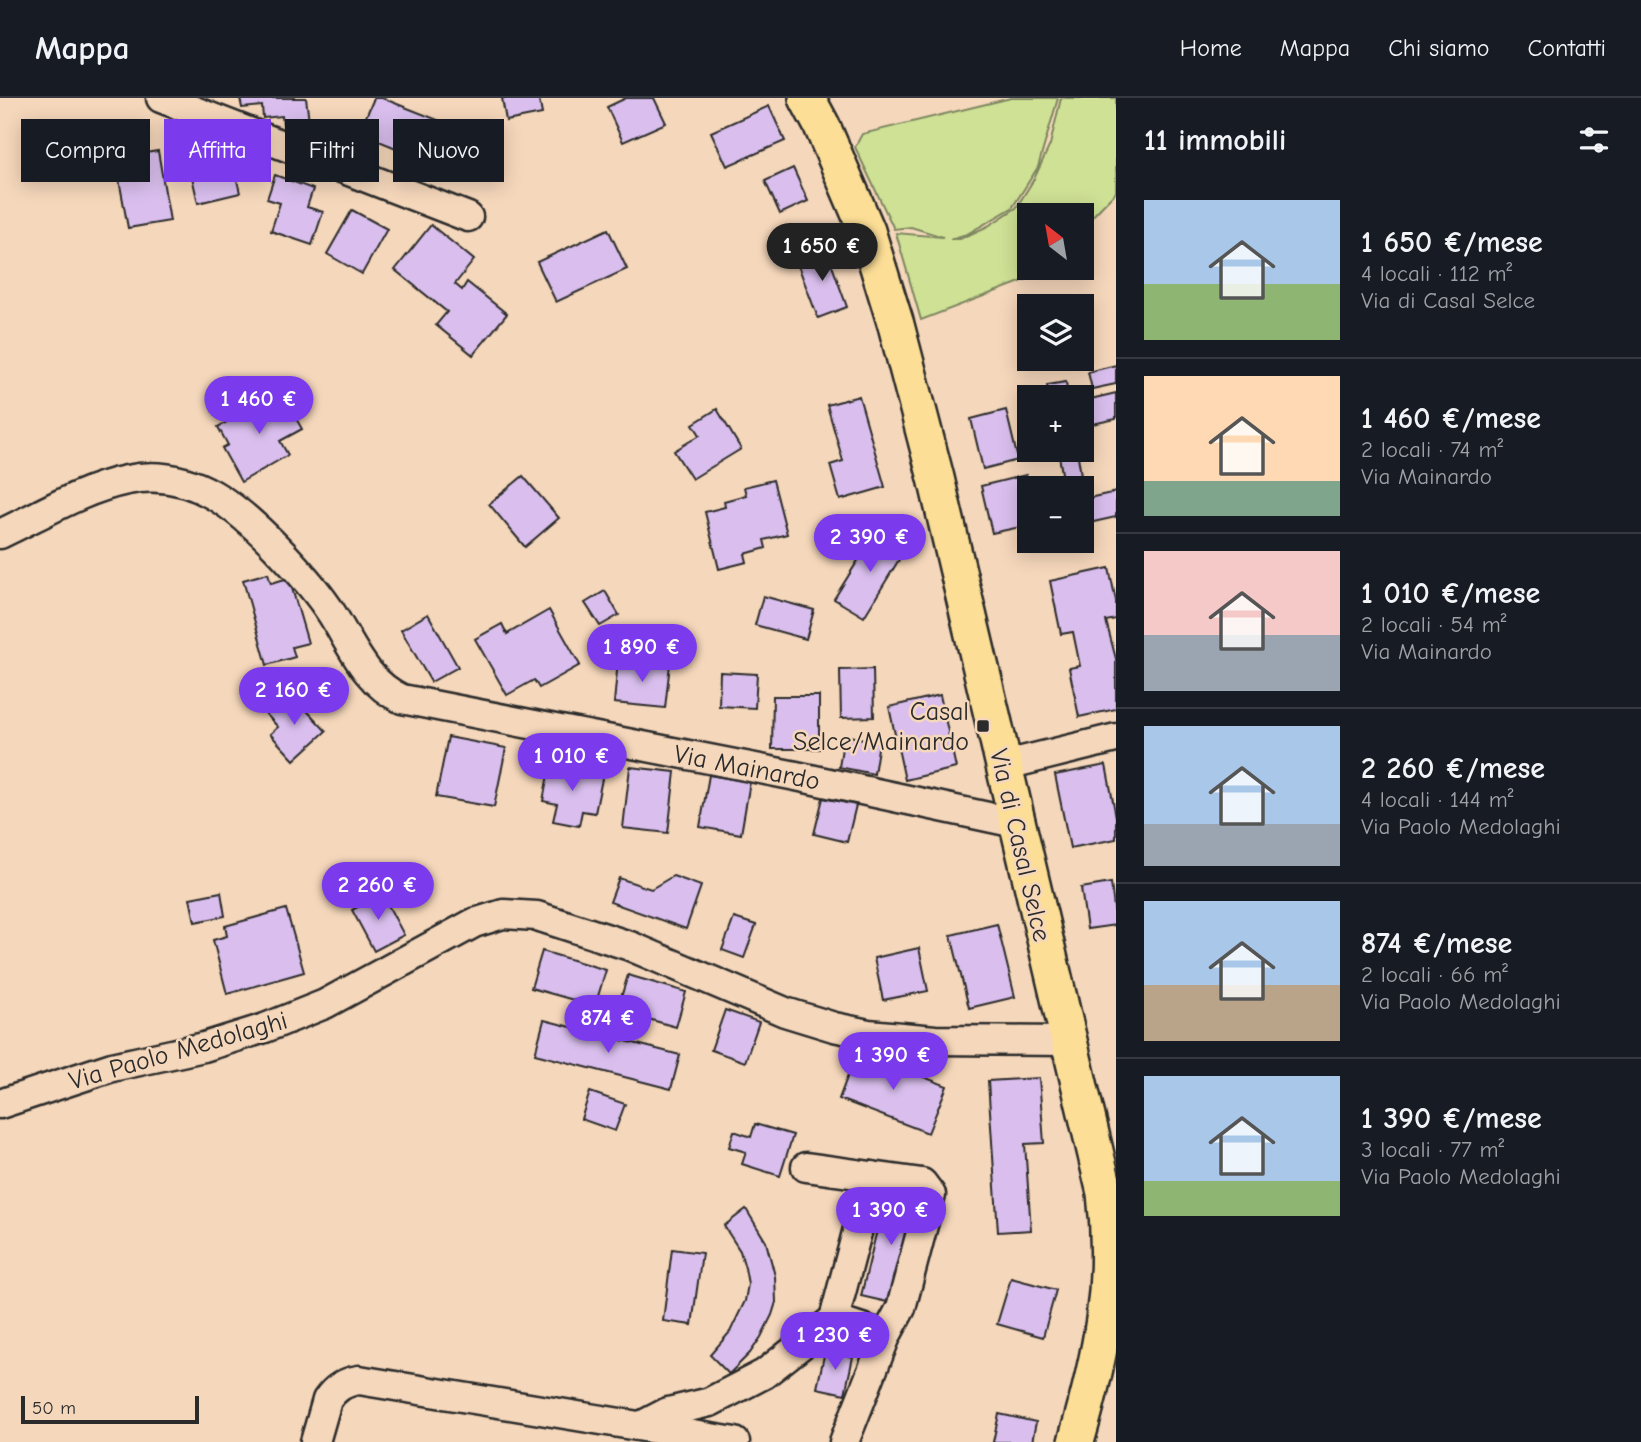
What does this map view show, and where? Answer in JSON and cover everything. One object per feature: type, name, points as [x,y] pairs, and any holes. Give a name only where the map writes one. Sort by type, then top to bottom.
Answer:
[{"type":"main road","name":"Via di Casal Selce","points":[[807,98],[853,196],[880,269],[939,491],[1105,1193],[1111,1255],[1110,1296],[1104,1336],[1076,1442]]},
{"type":"street","points":[[161,98],[468,216]]},
{"type":"street","name":"Via Mainardo","points":[[0,534],[83,494],[116,483],[138,478],[159,478],[189,483],[211,492],[253,522],[318,593],[381,687],[402,699],[796,776],[1016,823]]},
{"type":"street","points":[[1002,766],[1116,738]]},
{"type":"street","name":"Via Paolo Medolaghi","points":[[0,1104],[105,1069],[211,1045],[282,1021],[349,992],[474,923],[503,914],[537,916],[630,946],[785,1012],[834,1027],[868,1034],[936,1040],[1069,1041]]},
{"type":"street","points":[[806,1167],[922,1183],[932,1195],[901,1308],[886,1336],[844,1442]]},
{"type":"street","points":[[641,1426],[668,1412],[710,1402],[764,1374],[834,1319],[872,1176]]},
{"type":"street","points":[[834,1319],[886,1336]]},
{"type":"street","points":[[315,1442],[331,1394],[342,1385],[359,1380],[735,1442]]},
{"type":"green space","points":[[1011,98],[1058,98],[1038,167],[1012,208],[967,234],[950,239],[960,239],[988,226],[1017,206],[1017,280],[1026,280],[921,320],[896,233],[943,237],[911,227],[894,229],[855,147],[862,134]]},
{"type":"green space","points":[[1061,98],[1116,98],[1116,192],[1094,215],[1094,203],[1019,203],[1050,145]]},
{"type":"building","points":[[240,98],[306,98],[309,119],[285,119],[283,125],[282,116],[263,118],[262,106],[242,108]]},
{"type":"building","points":[[374,98],[382,98],[435,119],[393,119],[393,147],[379,141],[379,119],[365,119]]},
{"type":"building","points":[[502,98],[539,98],[542,114],[506,121]]},
{"type":"building","points":[[626,98],[654,98],[666,123],[623,142],[607,107]]},
{"type":"building","points":[[769,106],[785,141],[727,166],[711,132]]},
{"type":"building","points":[[158,151],[170,221],[128,228],[119,182],[150,182],[150,152]]},
{"type":"building","points":[[793,168],[808,201],[780,214],[765,181]]},
{"type":"building","points":[[275,175],[285,179],[285,182],[294,182],[313,189],[307,207],[323,212],[312,245],[271,231],[280,203],[267,199]]},
{"type":"building","points":[[193,182],[237,182],[240,193],[198,203]]},
{"type":"building","points":[[352,210],[387,229],[362,274],[327,254]]},
{"type":"building","points":[[431,225],[474,260],[455,284],[462,290],[467,282],[507,314],[473,355],[436,325],[447,312],[395,270]]},
{"type":"building","points":[[608,229],[627,269],[556,302],[537,262]]},
{"type":"building","points":[[826,249],[847,307],[818,318],[796,260]]},
{"type":"building","points":[[1116,365],[1116,384],[1094,389],[1088,372]]},
{"type":"building","points":[[281,392],[302,429],[280,441],[288,455],[241,482],[222,448],[228,445],[218,427]]},
{"type":"building","points":[[1116,393],[1116,419],[1094,424],[1094,398]]},
{"type":"building","points":[[859,396],[885,487],[840,500],[830,465],[843,461],[827,405]]},
{"type":"building","points":[[717,409],[741,449],[692,479],[674,451],[700,435],[693,424]]},
{"type":"building","points":[[1006,410],[1017,460],[983,469],[971,419]]},
{"type":"building","points":[[1060,462],[1079,462],[1081,475],[1062,476]]},
{"type":"building","points":[[523,476],[559,518],[525,547],[489,504]]},
{"type":"building","points":[[1017,477],[1017,528],[992,533],[981,486]]},
{"type":"building","points":[[773,480],[787,534],[764,540],[766,548],[745,554],[747,562],[719,569],[705,512],[725,507],[724,501],[746,495],[744,487]]},
{"type":"building","points":[[1116,492],[1116,517],[1094,522],[1094,497]]},
{"type":"building","points":[[877,530],[906,548],[864,617],[834,599]]},
{"type":"building","points":[[1109,568],[1116,601],[1116,619],[1106,621],[1116,659],[1116,709],[1079,717],[1069,668],[1080,666],[1073,632],[1061,634],[1050,581]]},
{"type":"building","points":[[268,573],[271,583],[289,578],[308,643],[292,647],[295,657],[267,665],[243,580]]},
{"type":"building","points":[[605,591],[619,615],[600,626],[585,603]]},
{"type":"building","points":[[763,596],[814,610],[806,639],[755,625]]},
{"type":"building","points":[[549,610],[580,665],[539,688],[534,680],[507,695],[475,639],[502,624],[507,634]]},
{"type":"building","points":[[428,614],[458,667],[431,682],[401,630]]},
{"type":"building","points":[[618,660],[670,664],[665,708],[614,703]]},
{"type":"building","points":[[873,669],[874,717],[841,718],[840,670]]},
{"type":"building","points":[[720,672],[757,674],[755,708],[719,706]]},
{"type":"building","points":[[284,695],[292,705],[297,700],[326,731],[294,760],[270,734],[278,727],[264,712]]},
{"type":"building","points":[[940,695],[956,768],[905,780],[889,707]]},
{"type":"building","points":[[773,696],[819,696],[819,749],[772,749]]},
{"type":"building","points":[[844,735],[879,742],[874,774],[839,767]]},
{"type":"building","points":[[448,737],[506,748],[494,807],[436,797]]},
{"type":"building","points":[[550,764],[603,774],[595,813],[582,811],[579,826],[553,821],[557,804],[543,801]]},
{"type":"building","points":[[1106,765],[1116,817],[1116,839],[1070,848],[1055,775]]},
{"type":"building","points":[[630,767],[675,772],[668,833],[623,828]]},
{"type":"building","points":[[709,775],[750,782],[741,834],[700,827]]},
{"type":"building","points":[[823,798],[856,805],[847,842],[814,834]]},
{"type":"building","points":[[673,876],[701,886],[686,929],[610,902],[619,878],[651,889]]},
{"type":"building","points":[[1111,883],[1116,925],[1087,929],[1081,888]]},
{"type":"building","points":[[221,892],[225,916],[195,922],[190,898]]},
{"type":"building","points":[[382,894],[404,935],[374,951],[352,910]]},
{"type":"building","points":[[286,909],[304,972],[227,994],[213,940],[227,936],[225,926]]},
{"type":"building","points":[[734,918],[756,925],[744,958],[722,950]]},
{"type":"building","points":[[997,924],[1015,997],[969,1008],[951,935]]},
{"type":"building","points":[[919,948],[928,991],[883,1000],[874,958]]},
{"type":"building","points":[[542,951],[606,970],[595,1006],[531,988]]},
{"type":"building","points":[[628,975],[686,992],[676,1027],[617,1010]]},
{"type":"building","points":[[725,1010],[759,1022],[745,1062],[711,1050]]},
{"type":"building","points":[[544,1020],[680,1055],[671,1089],[535,1054]]},
{"type":"building","points":[[857,1051],[947,1086],[928,1133],[839,1099]]},
{"type":"building","points":[[1039,1078],[1044,1143],[1025,1144],[1031,1230],[998,1232],[988,1081]]},
{"type":"building","points":[[590,1092],[625,1104],[615,1131],[581,1119]]},
{"type":"building","points":[[755,1124],[793,1135],[780,1176],[742,1164],[746,1152],[729,1147],[734,1131],[751,1137]]},
{"type":"building","points":[[887,1189],[922,1198],[896,1304],[861,1296]]},
{"type":"building","points":[[746,1209],[766,1242],[775,1276],[776,1302],[761,1337],[750,1353],[729,1374],[710,1355],[730,1332],[745,1301],[748,1284],[745,1268],[740,1251],[724,1226]]},
{"type":"building","points":[[672,1249],[702,1253],[692,1325],[663,1321]]},
{"type":"building","points":[[1011,1278],[1056,1290],[1043,1337],[997,1324]]},
{"type":"building","points":[[825,1351],[853,1357],[845,1394],[817,1388]]},
{"type":"building","points":[[999,1414],[1036,1422],[1032,1442],[993,1442]]},
{"type":"place","name":"Casal Selce/Mainardo","points":[[983,726]]}]
